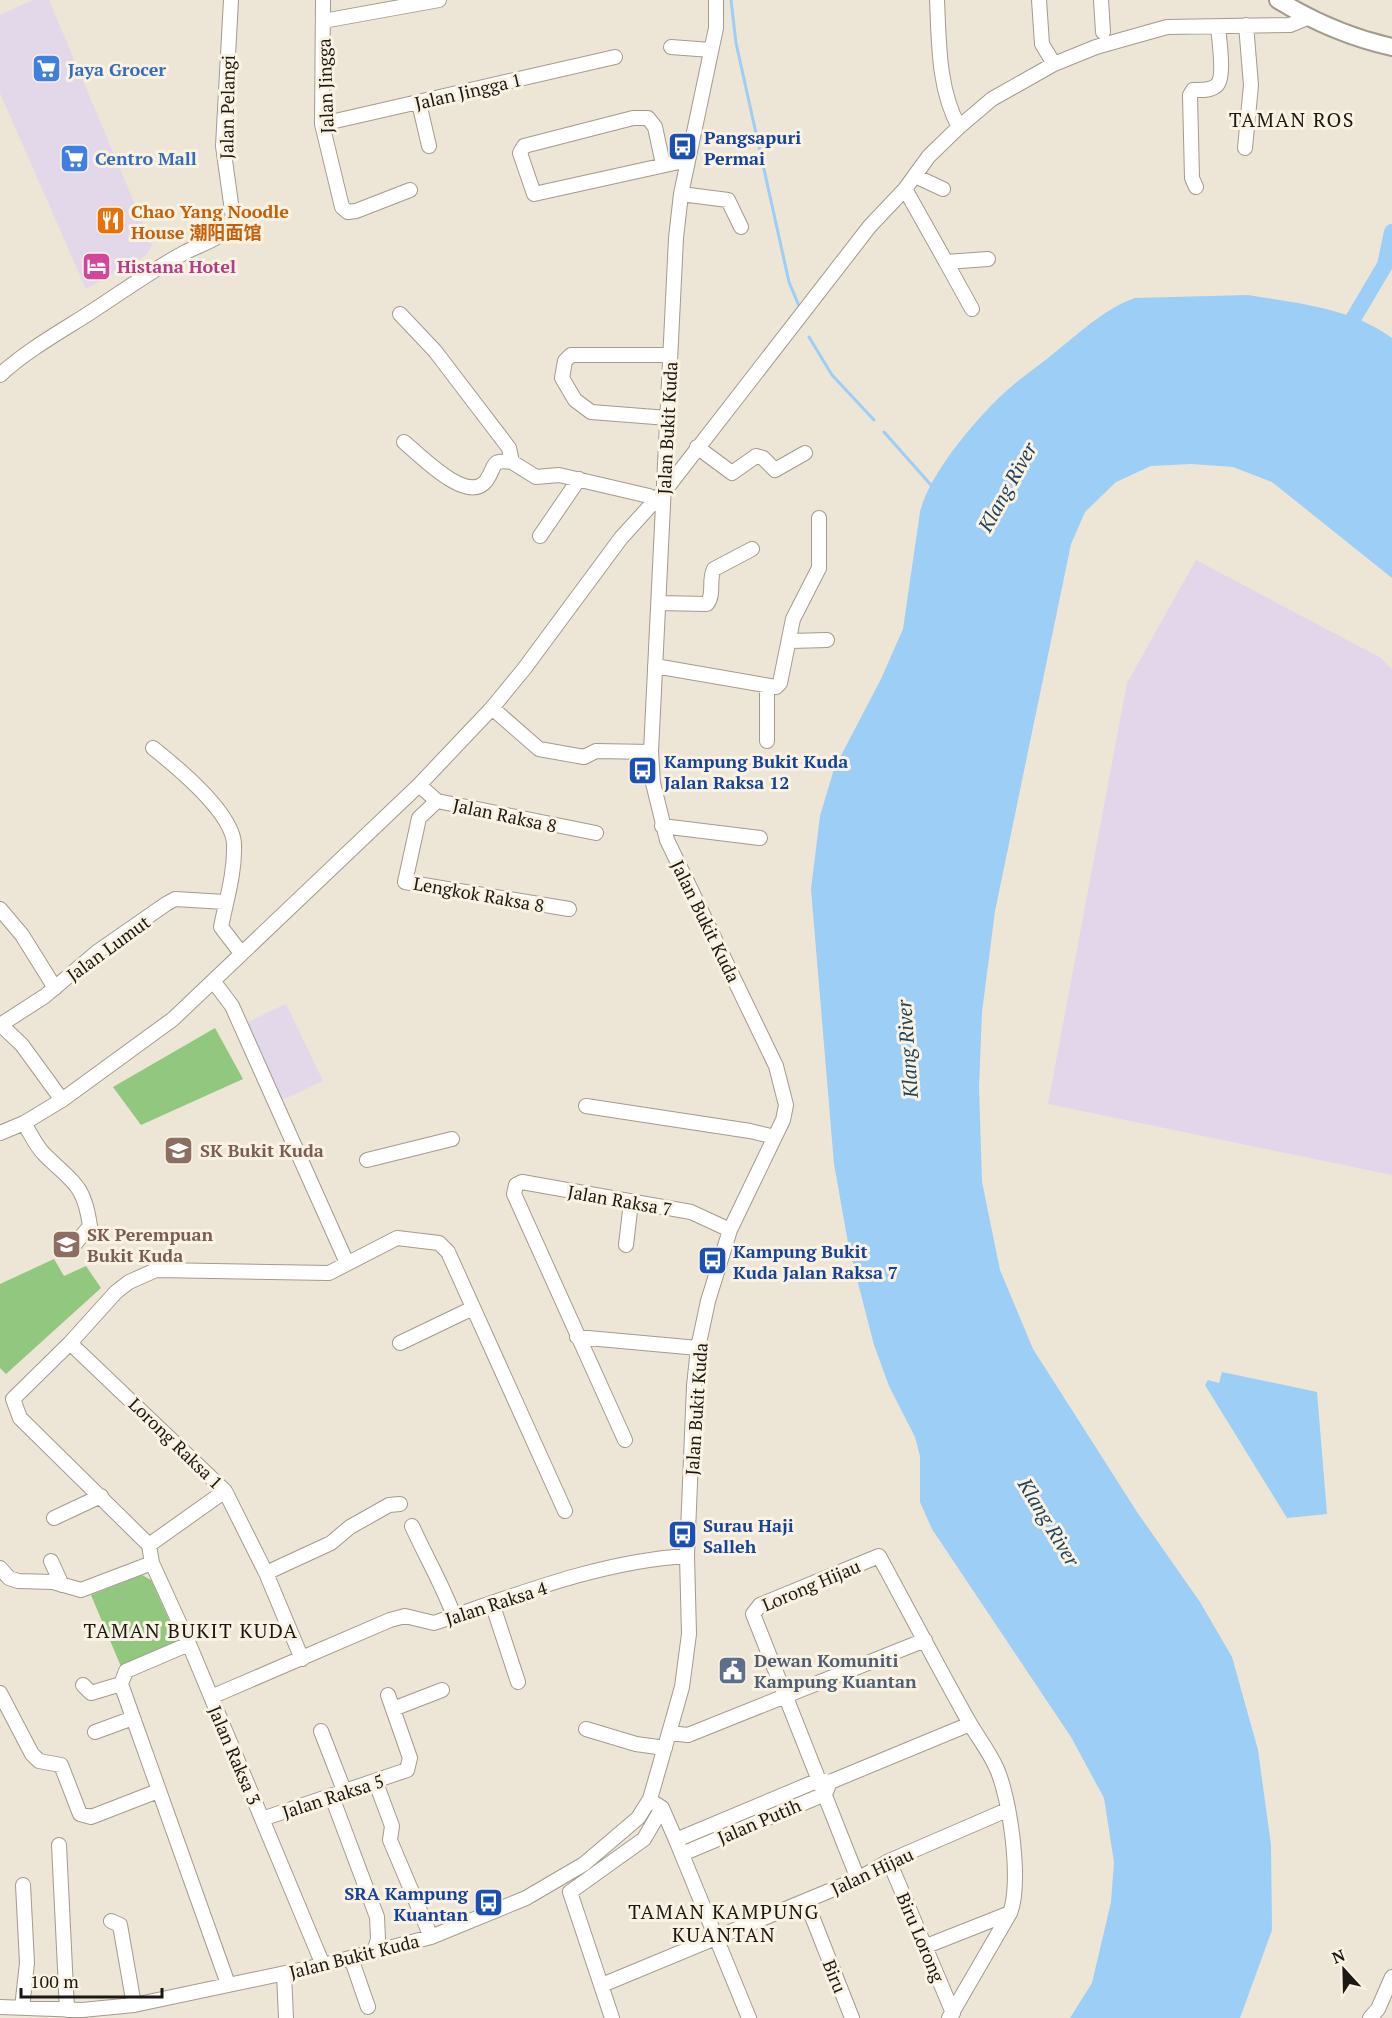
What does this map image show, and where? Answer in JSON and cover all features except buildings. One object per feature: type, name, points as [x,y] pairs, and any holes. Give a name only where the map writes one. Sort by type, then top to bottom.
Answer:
[{"type":"main road","points":[[1278,0],[1308,18],[1367,41],[1392,46]]},
{"type":"street","name":"Jalan Pelangi","points":[[0,375],[25,354],[182,254],[224,233],[231,226],[233,218],[223,146],[231,0]]},
{"type":"street","name":"Jalan Jingga","points":[[323,0],[322,124],[342,207],[348,212],[356,211],[410,190]]},
{"type":"street","points":[[323,21],[439,0]]},
{"type":"street","name":"Jalan Bukit Kuda","points":[[0,2007],[67,2010],[134,2005],[323,1965],[431,1936],[526,1898],[584,1864],[638,1818],[650,1799],[682,1687],[689,1634],[687,1556],[694,1386],[698,1348],[708,1301],[730,1230],[783,1120],[786,1105],[776,1066],[671,850],[662,826],[653,783],[651,752],[676,238],[681,194],[716,28],[716,0]]},
{"type":"street","points":[[937,0],[939,48],[946,97],[958,127]]},
{"type":"street","points":[[1039,0],[1042,44],[1054,64]]},
{"type":"street","points":[[1101,0],[1103,32]]},
{"type":"street","points":[[624,535],[870,226],[905,189],[929,156],[958,127],[992,99],[1054,64],[1096,47],[1167,27],[1290,25],[1308,18]]},
{"type":"street","points":[[1245,148],[1251,86],[1246,26]]},
{"type":"street","points":[[1196,187],[1192,178],[1190,95],[1193,90],[1209,90],[1217,85],[1221,77],[1218,27]]},
{"type":"street","points":[[671,47],[711,50]]},
{"type":"street","name":"Jalan Jingga 1","points":[[322,124],[615,57]]},
{"type":"street","points":[[419,103],[429,146]]},
{"type":"street","points":[[663,164],[655,127],[648,118],[633,118],[524,146],[520,153],[534,194],[688,160]]},
{"type":"street","points":[[915,176],[943,189]]},
{"type":"street","points":[[905,189],[972,309]]},
{"type":"street","points":[[681,194],[728,200],[741,227]]},
{"type":"street","points":[[946,262],[988,259]]},
{"type":"street","points":[[400,314],[435,351],[510,448],[512,462]]},
{"type":"street","points":[[668,418],[591,412],[575,400],[562,378],[562,369],[571,355],[670,355]]},
{"type":"street","points":[[667,438],[671,453],[676,456],[696,447]]},
{"type":"street","points":[[404,442],[455,484],[468,487],[481,485],[487,480],[494,463],[500,460],[512,462],[536,477],[559,475],[649,496]]},
{"type":"street","points":[[696,447],[728,472],[732,472],[756,456],[763,458],[775,470],[805,453]]},
{"type":"street","points":[[540,536],[579,479]]},
{"type":"street","points":[[0,1133],[24,1123],[62,1100],[173,1019],[419,785],[492,708],[624,535],[649,496],[664,484]]},
{"type":"street","points":[[635,523],[654,514],[662,523]]},
{"type":"street","points":[[656,666],[776,687],[780,683],[793,619],[819,568],[819,518]]},
{"type":"street","points":[[659,603],[708,604],[711,599],[711,575],[714,569],[752,549]]},
{"type":"street","points":[[790,641],[827,639]]},
{"type":"street","points":[[766,741],[767,686]]},
{"type":"street","points":[[492,708],[539,748],[584,757],[596,751],[651,752]]},
{"type":"street","points":[[153,748],[209,801],[233,834],[232,869],[221,927],[241,953]]},
{"type":"street","name":"Jalan Raksa 8","points":[[419,785],[436,801],[596,833]]},
{"type":"street","name":"Lengkok Raksa 8","points":[[436,801],[419,818],[405,882],[569,909]]},
{"type":"street","points":[[662,826],[760,838]]},
{"type":"street","name":"Jalan Lumut","points":[[0,1025],[55,988],[97,952],[175,899],[225,902]]},
{"type":"street","points":[[0,909],[22,935],[55,988]]},
{"type":"street","points":[[214,982],[232,1006],[347,1263]]},
{"type":"street","points":[[0,1025],[22,1045],[62,1100]]},
{"type":"street","points":[[586,1106],[750,1131],[775,1137]]},
{"type":"street","points":[[24,1123],[42,1153],[80,1187],[90,1226],[75,1244]]},
{"type":"street","points":[[367,1160],[452,1139]]},
{"type":"street","name":"Jalan Raksa 7","points":[[577,1337],[514,1194],[516,1185],[522,1182],[691,1212],[730,1230]]},
{"type":"street","points":[[626,1245],[631,1202]]},
{"type":"street","points":[[225,1491],[149,1545],[20,1418],[13,1404],[16,1395],[70,1343],[116,1292],[129,1282],[156,1270],[329,1272],[398,1238],[439,1243],[448,1252],[565,1511]]},
{"type":"street","points":[[400,1343],[474,1308]]},
{"type":"street","points":[[577,1337],[698,1348]]},
{"type":"street","points":[[577,1337],[625,1440]]},
{"type":"street","name":"Lorong Raksa 1","points":[[70,1343],[225,1491],[266,1573],[302,1659]]},
{"type":"street","points":[[54,1518],[100,1496]]},
{"type":"street","points":[[266,1573],[331,1543],[350,1527],[389,1505],[399,1504]]},
{"type":"street","points":[[412,1526],[428,1562],[440,1578],[454,1616]]},
{"type":"street","name":"Jalan Raksa 3","points":[[149,1545],[152,1563],[189,1644],[323,1965]]},
{"type":"street","name":"Jalan Raksa 4","points":[[211,1697],[390,1620],[405,1616],[434,1623],[608,1568],[646,1558],[687,1556]]},
{"type":"street","name":"Lorong Hijau","points":[[786,1698],[754,1622],[753,1614],[760,1605],[879,1556],[925,1640]]},
{"type":"street","points":[[51,1561],[62,1585]]},
{"type":"street","points":[[0,1568],[9,1578],[18,1581],[62,1585],[81,1590],[152,1563]]},
{"type":"street","points":[[492,1604],[518,1682]]},
{"type":"street","points":[[669,1733],[688,1735],[786,1698],[925,1640],[970,1724],[996,1766],[1007,1810],[1015,1860],[1016,1898],[1011,1913],[951,2015]]},
{"type":"street","points":[[189,1644],[126,1671],[121,1684],[220,1956],[228,1984]]},
{"type":"street","points":[[83,1685],[91,1693],[121,1684]]},
{"type":"street","points":[[388,1695],[393,1708],[442,1690]]},
{"type":"street","points":[[0,1693],[32,1754],[39,1761],[57,1760],[64,1770],[77,1810],[85,1817],[159,1791]]},
{"type":"street","points":[[786,1698],[825,1785],[858,1879]]},
{"type":"street","name":"Jalan Raksa 5","points":[[262,1819],[403,1773],[410,1765],[410,1758],[393,1708]]},
{"type":"street","points":[[95,1732],[133,1718]]},
{"type":"street","name":"Jalan Putih","points":[[676,1840],[825,1785],[970,1724]]},
{"type":"street","points":[[586,1729],[636,1744],[665,1748]]},
{"type":"street","points":[[321,1731],[377,1917],[378,1939],[374,1952]]},
{"type":"street","points":[[376,1783],[392,1826],[390,1840],[431,1936]]},
{"type":"street","name":"Jalan Putih","points":[[682,1854],[825,1785]]},
{"type":"street","points":[[650,1799],[662,1808],[749,2018]]},
{"type":"street","points":[[612,2018],[570,1892],[644,1839],[662,1808]]},
{"type":"street","name":"Jalan Hijau","points":[[602,1985],[716,1940],[858,1879],[889,1862],[1007,1810]]},
{"type":"street","points":[[59,1845],[67,2010]]},
{"type":"street","name":"Biru Lorong","points":[[889,1862],[951,2015]]},
{"type":"street","points":[[22,2008],[27,1963],[23,1885]]},
{"type":"street","name":"Biru","points":[[806,1901],[852,2018]]},
{"type":"street","points":[[924,1947],[1011,1913]]},
{"type":"street","points":[[111,1921],[120,1925],[134,2005]]},
{"type":"street","points":[[351,1958],[368,2007]]},
{"type":"street","points":[[284,1974],[286,2018]]},
{"type":"street","points":[[1370,2018],[1378,2009],[1392,1977]]},
{"type":"shaded area","name":"Centro Mall","points":[[33,0],[49,0],[152,245],[145,256],[86,289],[0,93],[0,15]]},
{"type":"shaded area","points":[[1196,560],[1381,658],[1392,669],[1392,1175],[1048,1104],[1127,683]]},
{"type":"shaded area","points":[[286,1004],[323,1081],[280,1101],[243,1024]]},
{"type":"green space","points":[[215,1028],[243,1079],[141,1125],[113,1087]]},
{"type":"green space","points":[[54,1259],[64,1276],[86,1266],[101,1288],[6,1374],[0,1368],[0,1284]]},
{"type":"green space","points":[[142,1575],[151,1580],[180,1644],[122,1669],[91,1595]]},
{"type":"water","name":"Klang River","points":[[1248,295],[1342,313],[1392,338],[1392,578],[1272,482],[1233,467],[1191,464],[1151,466],[1116,482],[1085,512],[1071,544],[995,911],[982,1012],[979,1087],[982,1182],[1000,1270],[1033,1349],[1137,1512],[1200,1602],[1232,1657],[1258,1750],[1271,1845],[1272,1930],[1240,2018],[1070,2018],[1092,1983],[1111,1902],[1114,1862],[1104,1798],[1071,1737],[932,1529],[920,1502],[920,1456],[915,1437],[889,1386],[874,1345],[849,1248],[834,1164],[811,889],[820,816],[834,769],[881,679],[903,629],[920,512],[925,496],[958,444],[986,411],[1012,386],[1095,320],[1124,302],[1135,298]]},
{"type":"water","points":[[1222,1372],[1317,1392],[1327,1514],[1287,1518],[1205,1385],[1208,1380],[1219,1383]]},
{"type":"waterway","points":[[731,0],[736,43],[789,282],[799,306]]},
{"type":"waterway","points":[[1343,336],[1385,265],[1392,232]]},
{"type":"waterway","points":[[809,337],[832,375],[874,420]]},
{"type":"waterway","points":[[884,432],[931,485]]},
{"type":"place","name":"Jaya Grocer","points":[[47,69]]},
{"type":"place","name":"Pangsapuri Permai","points":[[683,147]]},
{"type":"place","name":"Centro Mall","points":[[74,158]]},
{"type":"place","name":"Chao Yang Noodle House 潮阳面馆","points":[[110,221]]},
{"type":"place","name":"Histana Hotel","points":[[96,266]]},
{"type":"place","name":"Kampung Bukit Kuda Jalan Raksa 12","points":[[643,771]]},
{"type":"place","name":"SK Bukit Kuda","points":[[179,1150]]},
{"type":"place","name":"SK Perempuan Bukit Kuda","points":[[66,1244]]},
{"type":"place","name":"Kampung Bukit Kuda Jalan Raksa 7","points":[[712,1261]]},
{"type":"place","name":"Surau Haji Salleh","points":[[682,1535]]},
{"type":"place","name":"Dewan Komuniti Kampung Kuantan","points":[[733,1670]]},
{"type":"place","name":"SRA Kampung Kuantan","points":[[489,1903]]},
{"type":"district","name":"TAMAN ROS","points":[[1292,119]]},
{"type":"district","name":"TAMAN BUKIT KUDA","points":[[191,1630]]},
{"type":"district","name":"TAMAN KAMPUNG KUANTAN","points":[[724,1922]]}]
